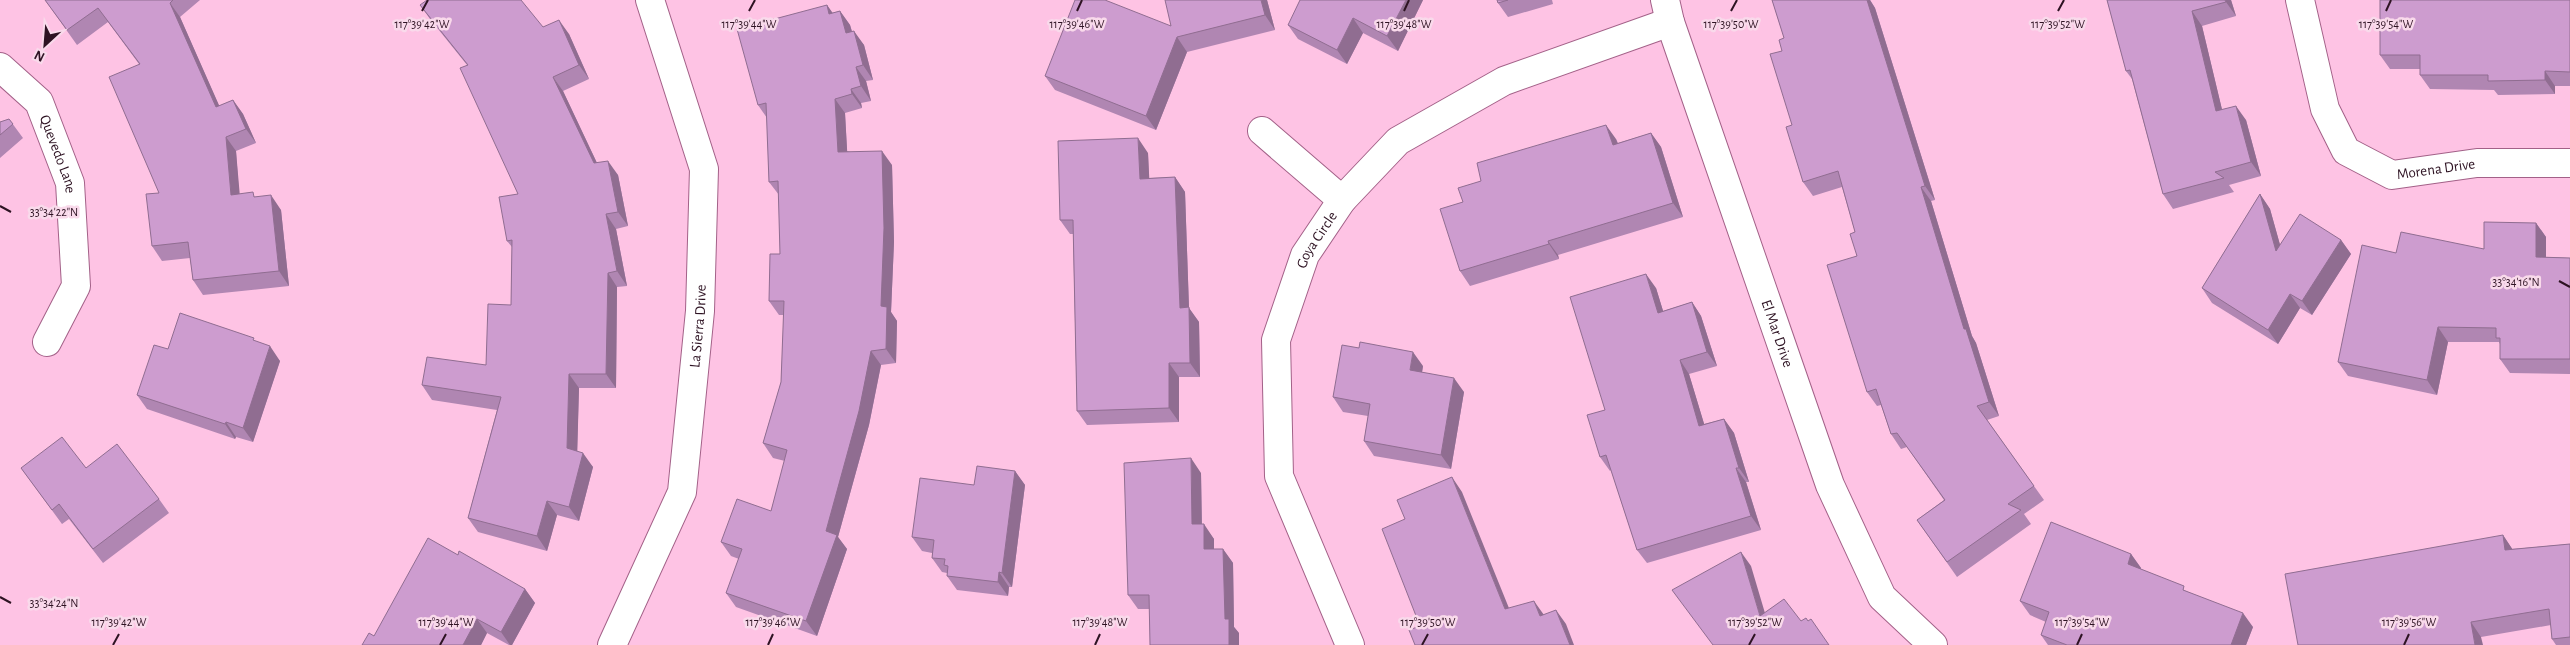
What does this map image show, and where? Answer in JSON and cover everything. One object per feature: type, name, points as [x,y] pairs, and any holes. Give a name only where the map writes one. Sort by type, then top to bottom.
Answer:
[{"type":"street","name":"La Sierra Drive","points":[[612,645],[682,492],[700,311],[704,169],[650,0]]},
{"type":"street","name":"Morena Drive","points":[[2300,0],[2324,109],[2346,151],[2392,175],[2477,163],[2570,163]]},
{"type":"street","name":"Goya Circle","points":[[1350,645],[1279,476],[1276,340],[1305,255],[1342,200],[1398,141],[1504,81],[1667,11]]},
{"type":"street","name":"El Mar Drive","points":[[1667,11],[1830,485],[1882,597],[1933,645]]},
{"type":"street","name":"Quevedo Lane","points":[[0,67],[39,102],[70,183],[76,286],[47,342]]},
{"type":"street","points":[[1262,131],[1342,200]]},
{"type":"building","points":[[45,0],[173,0],[170,3],[216,107],[233,100],[246,129],[226,137],[231,195],[253,192],[254,197],[271,195],[279,271],[193,280],[188,242],[152,246],[146,194],[159,193],[109,77],[140,64],[98,8],[67,30]]},
{"type":"building","points":[[427,0],[521,0],[543,27],[559,20],[579,65],[553,77],[594,163],[608,161],[618,212],[606,214],[617,271],[608,273],[606,374],[569,374],[567,448],[583,453],[569,507],[547,501],[537,536],[468,518],[501,397],[422,385],[427,357],[486,365],[488,304],[511,305],[512,240],[507,241],[499,197],[518,194],[460,68],[468,65],[420,5]]},
{"type":"building","points":[[1075,0],[1105,0],[1171,26],[1165,0],[1261,0],[1265,15],[1177,37],[1146,116],[1045,76]]},
{"type":"building","points":[[1300,0],[1406,0],[1387,36],[1353,18],[1337,50],[1288,25]]},
{"type":"building","points":[[1497,0],[1508,0],[1498,3]]},
{"type":"building","points":[[1772,0],[1867,0],[1925,186],[1921,187],[1964,329],[1966,329],[1989,402],[1977,406],[2034,486],[2008,504],[2021,510],[1947,562],[1917,520],[1945,500],[1897,433],[1891,434],[1876,389],[1867,392],[1827,265],[1857,256],[1850,234],[1855,232],[1838,171],[1803,182],[1786,127],[1792,125],[1770,54],[1782,51],[1779,40],[1784,38]]},
{"type":"building","points":[[2107,0],[2225,0],[2226,2],[2192,11],[2216,111],[2236,106],[2251,162],[2215,172],[2224,178],[2163,194],[2130,70],[2126,71]]},
{"type":"building","points":[[2380,0],[2570,0],[2570,72],[2545,71],[2545,80],[2488,81],[2488,75],[2420,75],[2420,55],[2380,55]]},
{"type":"building","points":[[827,5],[829,14],[840,11],[846,33],[854,31],[863,65],[856,67],[861,86],[851,89],[852,94],[835,99],[838,152],[882,151],[884,228],[881,306],[887,307],[886,349],[871,351],[859,411],[826,531],[837,535],[806,621],[726,593],[742,549],[721,542],[737,499],[771,511],[787,450],[763,443],[781,382],[784,301],[769,301],[770,254],[780,254],[778,181],[769,182],[766,103],[758,105],[737,29]]},
{"type":"building","points":[[9,119],[13,124],[0,135],[0,122]]},
{"type":"building","points":[[1606,125],[1613,145],[1651,133],[1673,203],[1548,241],[1549,244],[1460,271],[1440,209],[1463,202],[1458,188],[1481,181],[1477,163]]},
{"type":"building","points":[[1138,138],[1140,179],[1175,177],[1180,308],[1189,307],[1190,363],[1169,363],[1169,408],[1077,411],[1073,220],[1060,220],[1058,141]]},
{"type":"building","points":[[2260,194],[2276,251],[2300,214],[2341,240],[2302,301],[2290,294],[2268,330],[2202,288]]},
{"type":"building","points":[[2484,222],[2536,223],[2536,257],[2570,258],[2570,359],[2500,359],[2500,338],[2496,338],[2496,328],[2438,327],[2427,380],[2338,362],[2362,245],[2396,253],[2401,232],[2484,249]]},
{"type":"building","points":[[1646,274],[1658,313],[1692,302],[1707,352],[1680,360],[1699,426],[1724,419],[1739,468],[1736,468],[1751,516],[1637,550],[1606,455],[1600,457],[1587,415],[1605,410],[1570,297]]},
{"type":"building","points":[[180,313],[254,338],[253,340],[270,346],[243,428],[226,422],[225,424],[137,395],[154,345],[168,349]]},
{"type":"building","points":[[1360,342],[1413,352],[1410,370],[1454,378],[1441,455],[1364,441],[1370,404],[1333,397],[1342,345],[1359,348]]},
{"type":"building","points":[[62,437],[86,468],[117,444],[159,499],[93,549],[59,504],[52,510],[21,468]]},
{"type":"building","points":[[1191,458],[1192,524],[1204,524],[1204,549],[1223,549],[1225,619],[1229,619],[1229,645],[1150,645],[1149,595],[1128,595],[1124,463]]},
{"type":"building","points":[[977,466],[1015,471],[1002,573],[999,572],[998,582],[947,576],[948,566],[944,565],[945,559],[932,558],[934,540],[912,537],[920,478],[974,485]]},
{"type":"building","points":[[1452,477],[1505,609],[1534,601],[1540,616],[1556,610],[1570,645],[1415,645],[1409,630],[1420,626],[1382,529],[1405,519],[1397,500]]},
{"type":"building","points":[[2051,522],[2131,554],[2128,564],[2184,586],[2183,590],[2243,613],[2231,645],[2067,645],[2041,635],[2049,612],[2020,601]]},
{"type":"building","points":[[2503,535],[2505,550],[2570,544],[2570,637],[2552,639],[2549,609],[2471,622],[2475,645],[2298,645],[2285,574]]},
{"type":"building","points":[[428,538],[458,555],[459,551],[525,589],[501,632],[477,619],[463,645],[362,645],[369,633],[374,636]]},
{"type":"building","points":[[1741,552],[1760,616],[1784,599],[1801,621],[1806,618],[1808,621],[1811,619],[1829,645],[1713,645],[1672,590]]}]
